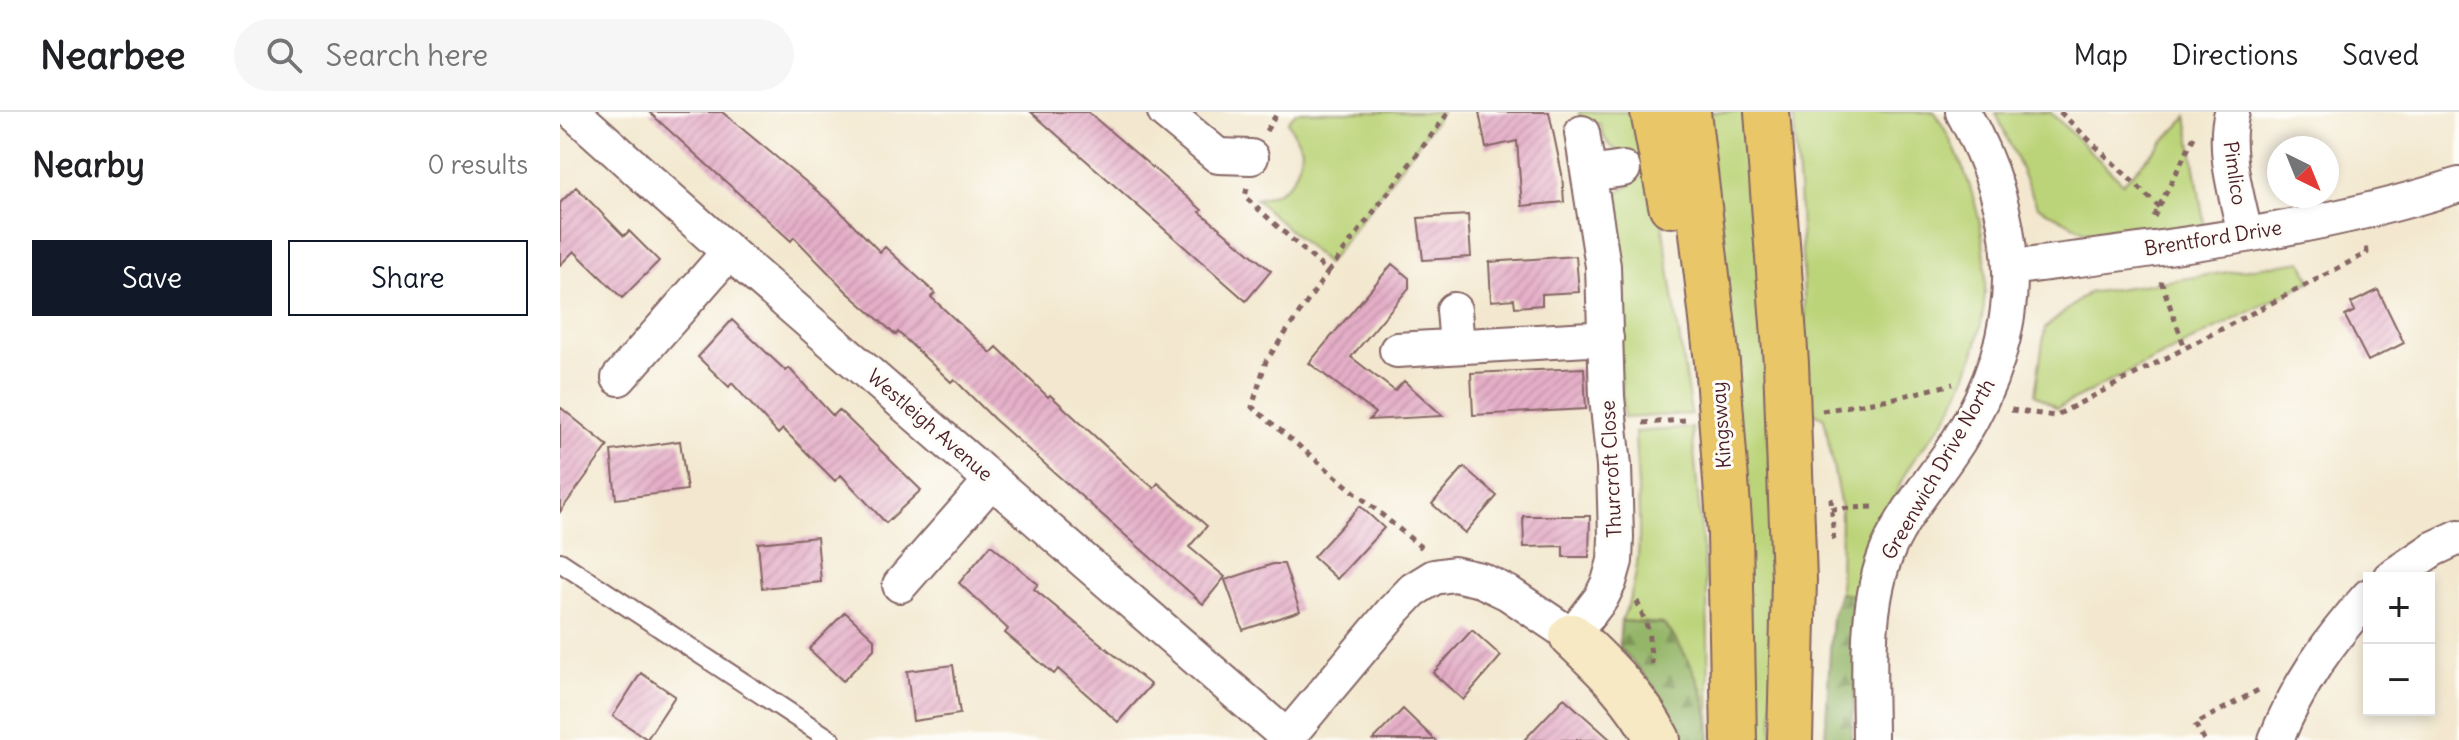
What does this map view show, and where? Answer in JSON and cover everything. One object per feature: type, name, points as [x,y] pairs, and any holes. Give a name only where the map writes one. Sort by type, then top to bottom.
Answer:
[{"type":"highway","points":[[1653,112],[1730,534]]},
{"type":"highway","name":"Kingsway","points":[[1688,112],[1717,362],[1730,534],[1734,740]]},
{"type":"highway","points":[[1767,112],[1786,363],[1792,511],[1794,580],[1790,740]]},
{"type":"street","name":"Westleigh Avenue","points":[[573,112],[1286,738]]},
{"type":"street","points":[[1165,112],[1218,156],[1251,157]]},
{"type":"street","name":"Greenwich Drive North","points":[[1870,740],[1874,601],[1890,546],[1978,406],[1993,372],[2009,304],[2010,268],[2002,205],[1982,146],[1963,112]]},
{"type":"street","name":"Pimlico","points":[[2232,112],[2229,126],[2233,177],[2245,234]]},
{"type":"street","name":"Thurcroft Close","points":[[1572,636],[1601,598],[1615,561],[1603,266],[1582,133]]},
{"type":"street","points":[[1590,174],[1623,169]]},
{"type":"street","name":"Brentford Drive","points":[[2010,268],[2245,234],[2360,211],[2459,185]]},
{"type":"street","points":[[619,378],[729,252]]},
{"type":"street","points":[[1454,310],[1457,346]]},
{"type":"street","points":[[1397,350],[1606,338]]},
{"type":"street","points":[[900,585],[992,480]]},
{"type":"street","points":[[2399,572],[2433,549],[2459,537]]},
{"type":"street","points":[[1286,738],[1413,590],[1434,577],[1454,574],[1481,580],[1508,593],[1572,636],[1621,684],[1658,740]]},
{"type":"street","points":[[2276,740],[2316,659],[2363,603]]},
{"type":"lane","points":[[560,562],[831,740]]},
{"type":"path","points":[[1449,112],[1328,272],[1266,361],[1252,407],[1454,574]]},
{"type":"path","points":[[2060,112],[2159,207]]},
{"type":"path","points":[[2185,348],[2150,249],[2154,217],[2196,134]]},
{"type":"path","points":[[1251,157],[1245,197],[1328,272]]},
{"type":"path","points":[[1978,406],[2055,416],[2367,253],[2360,211]]},
{"type":"path","points":[[1792,511],[1914,504]]},
{"type":"path","points":[[1615,561],[1637,600],[1648,629],[1653,670]]},
{"type":"path","points":[[2204,740],[2195,724],[2316,659]]},
{"type":"green space","points":[[1296,112],[1442,112],[1327,264],[1255,199],[1283,189],[1294,176],[1302,148],[1288,122]]},
{"type":"green space","points":[[1579,112],[1640,112],[1653,163],[1691,414],[1624,418],[1610,211],[1619,193],[1635,181],[1630,154],[1609,145],[1600,124],[1581,124]]},
{"type":"green space","points":[[1707,112],[1747,112],[1769,450],[1774,652],[1772,740],[1750,740]]},
{"type":"green space","points":[[1793,112],[1935,112],[1969,184],[1985,257],[1985,294],[1980,331],[1969,369],[1947,417],[1912,462],[1901,482],[1862,597],[1840,593],[1841,508],[1824,418],[1809,410]]},
{"type":"green space","points":[[2050,112],[2123,183],[2187,117],[2205,229],[2108,244],[2037,206],[1996,113]]},
{"type":"green space","points":[[2302,261],[2311,281],[2057,408],[2035,394],[2045,328],[2088,293]]},
{"type":"green space","points":[[1692,428],[1707,596],[1710,733],[1703,690],[1671,632],[1663,624],[1621,621],[1630,599],[1638,552],[1635,432]]},
{"type":"green space","points":[[1840,593],[1862,597],[1851,740],[1825,740],[1832,616]]},
{"type":"green space","points":[[1621,621],[1663,624],[1673,636],[1697,678],[1706,709],[1710,740],[1682,740],[1656,690],[1619,648]]},
{"type":"building","points":[[649,112],[722,112],[835,206],[880,252],[885,247],[935,293],[931,297],[991,353],[997,347],[1048,397],[1050,395],[1126,465],[1154,488],[1158,483],[1207,526],[1189,547],[1225,577],[1203,604],[994,419],[954,379],[951,382],[898,332],[896,335],[847,292],[794,237],[791,241]]},
{"type":"building","points":[[1031,112],[1088,112],[1271,271],[1246,301]]},
{"type":"building","points":[[1479,112],[1549,112],[1562,174],[1564,202],[1522,206],[1517,141],[1486,148]]},
{"type":"building","points":[[576,187],[624,236],[629,231],[659,261],[622,298],[574,251],[560,265],[560,203]]},
{"type":"building","points":[[1468,215],[1471,257],[1423,260],[1418,218]]},
{"type":"building","points":[[1576,256],[1579,292],[1542,294],[1542,305],[1515,307],[1514,299],[1491,301],[1489,262]]},
{"type":"building","points":[[1392,264],[1409,278],[1409,288],[1351,357],[1395,391],[1404,381],[1443,416],[1369,420],[1375,413],[1309,363]]},
{"type":"building","points":[[2378,290],[2404,343],[2368,361],[2345,316],[2355,311],[2351,303]]},
{"type":"building","points":[[732,320],[786,371],[789,368],[833,416],[839,410],[921,490],[886,523],[841,475],[835,481],[783,429],[778,434],[732,383],[729,387],[698,357]]},
{"type":"building","points":[[1584,368],[1586,409],[1473,415],[1471,373]]},
{"type":"building","points":[[560,407],[608,446],[560,512]]},
{"type":"building","points":[[680,441],[687,490],[616,499],[611,451]]},
{"type":"building","points":[[1464,467],[1497,496],[1465,533],[1432,504]]},
{"type":"building","points":[[1360,506],[1384,528],[1337,579],[1313,557]]},
{"type":"building","points":[[1523,516],[1590,516],[1589,557],[1563,557],[1563,546],[1524,547]]},
{"type":"building","points":[[817,537],[821,582],[762,588],[758,543]]},
{"type":"building","points":[[991,545],[1038,584],[1034,589],[1151,685],[1118,722],[1058,669],[1054,674],[1005,633],[1008,629],[959,583]]},
{"type":"building","points":[[1273,564],[1284,564],[1300,611],[1243,630],[1225,580]]},
{"type":"building","points":[[845,612],[874,639],[874,649],[843,681],[809,649]]},
{"type":"building","points":[[1472,630],[1501,656],[1463,700],[1433,673]]},
{"type":"building","points":[[953,665],[960,714],[913,721],[907,671]]},
{"type":"building","points":[[641,673],[675,696],[647,739],[613,716]]},
{"type":"building","points":[[1564,698],[1611,740],[1524,740]]},
{"type":"building","points":[[1403,709],[1435,740],[1373,740]]}]
